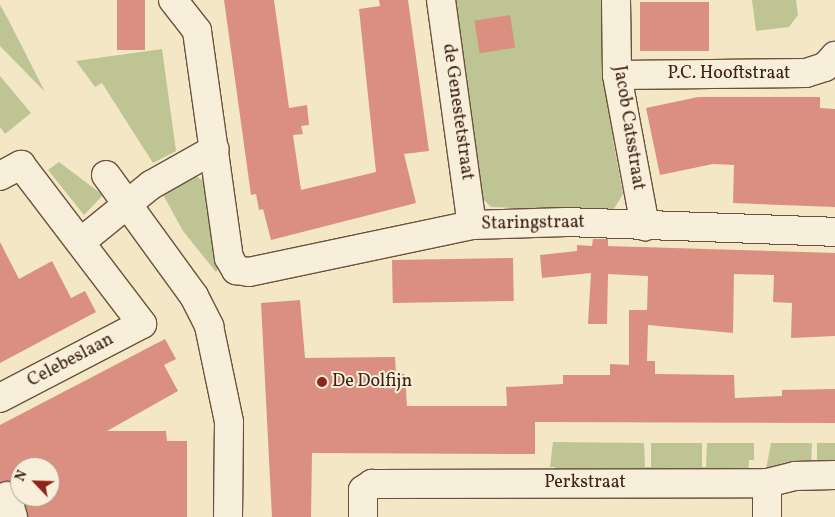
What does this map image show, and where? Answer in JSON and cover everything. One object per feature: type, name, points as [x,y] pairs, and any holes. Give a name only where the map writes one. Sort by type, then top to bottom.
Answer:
[{"type":"street","points":[[10,171],[82,240],[151,185],[215,149],[197,31],[173,0]]},
{"type":"street","name":"de Genestetstraat","points":[[441,0],[472,225]]},
{"type":"street","name":"Jacob Catsstraat","points":[[616,0],[617,75],[645,226]]},
{"type":"street","name":"P.C. Hooftstraat","points":[[617,75],[806,74],[826,67],[835,56]]},
{"type":"street","name":"Staringstraat","points":[[215,149],[229,258],[236,270],[249,272],[472,225],[566,222],[835,232]]},
{"type":"street","points":[[106,175],[194,296],[212,334],[228,422],[228,517]]},
{"type":"street","name":"Celebeslaan","points":[[0,398],[142,324],[82,240]]},
{"type":"street","name":"Perkstraat","points":[[363,517],[363,490],[372,484],[767,482],[835,476]]},
{"type":"street","points":[[767,482],[767,517]]},
{"type":"green space","points":[[453,0],[602,0],[613,140],[623,194],[612,212],[491,207],[483,199]]},
{"type":"green space","points":[[752,0],[796,0],[798,15],[789,27],[756,31]]},
{"type":"green space","points":[[0,5],[8,19],[45,92],[0,46]]},
{"type":"green space","points":[[162,49],[176,151],[153,163],[102,83],[95,87],[76,61]]},
{"type":"green space","points":[[0,76],[31,113],[5,134],[0,127]]},
{"type":"green space","points":[[59,162],[103,195],[84,215],[48,170]]},
{"type":"green space","points":[[194,175],[208,184],[221,264],[216,272],[183,231],[161,191]]},
{"type":"green space","points":[[553,442],[644,443],[645,467],[651,467],[651,443],[702,443],[702,467],[706,467],[707,443],[754,443],[754,460],[749,460],[748,475],[733,474],[726,469],[592,468],[584,475],[556,474],[555,467],[550,467]]},
{"type":"green space","points":[[771,443],[812,443],[811,467],[765,475]]},
{"type":"green space","points":[[817,443],[835,443],[835,467],[817,467]]},
{"type":"building","points":[[117,0],[145,0],[145,50],[117,50]]},
{"type":"building","points":[[224,0],[274,0],[289,108],[307,105],[309,125],[301,126],[303,134],[293,135],[301,190],[376,172],[359,9],[380,6],[379,0],[408,0],[429,151],[404,154],[416,203],[271,240],[263,209],[259,210],[256,194],[251,195]]},
{"type":"building","points":[[640,2],[709,2],[709,51],[640,51]]},
{"type":"building","points":[[510,15],[515,48],[480,53],[474,21]]},
{"type":"building","points":[[698,97],[820,97],[820,108],[835,109],[835,207],[733,203],[734,165],[713,164],[660,175],[646,108]]},
{"type":"building","points":[[593,239],[608,239],[608,246],[835,253],[835,336],[791,338],[792,303],[773,302],[774,275],[734,274],[733,333],[648,325],[647,361],[655,361],[655,374],[734,375],[735,398],[782,396],[782,390],[835,389],[835,423],[535,422],[535,454],[312,453],[311,517],[272,517],[261,303],[300,300],[305,358],[395,357],[396,374],[405,374],[407,406],[507,406],[506,387],[563,384],[563,375],[610,375],[610,364],[629,365],[629,310],[647,310],[648,276],[608,274],[607,324],[588,324],[591,273],[542,278],[540,255],[577,251],[577,245],[592,246]]},
{"type":"building","points":[[0,242],[19,279],[52,261],[71,298],[85,291],[96,312],[0,363]]},
{"type":"building","points":[[513,258],[514,301],[393,303],[392,260]]},
{"type":"building","points":[[165,339],[176,359],[164,365],[178,391],[107,431],[166,431],[167,441],[187,441],[187,517],[28,517],[26,507],[60,507],[60,457],[10,457],[10,482],[0,483],[0,425]]},
{"type":"place","name":"De Dolfijn","points":[[322,382]]}]
